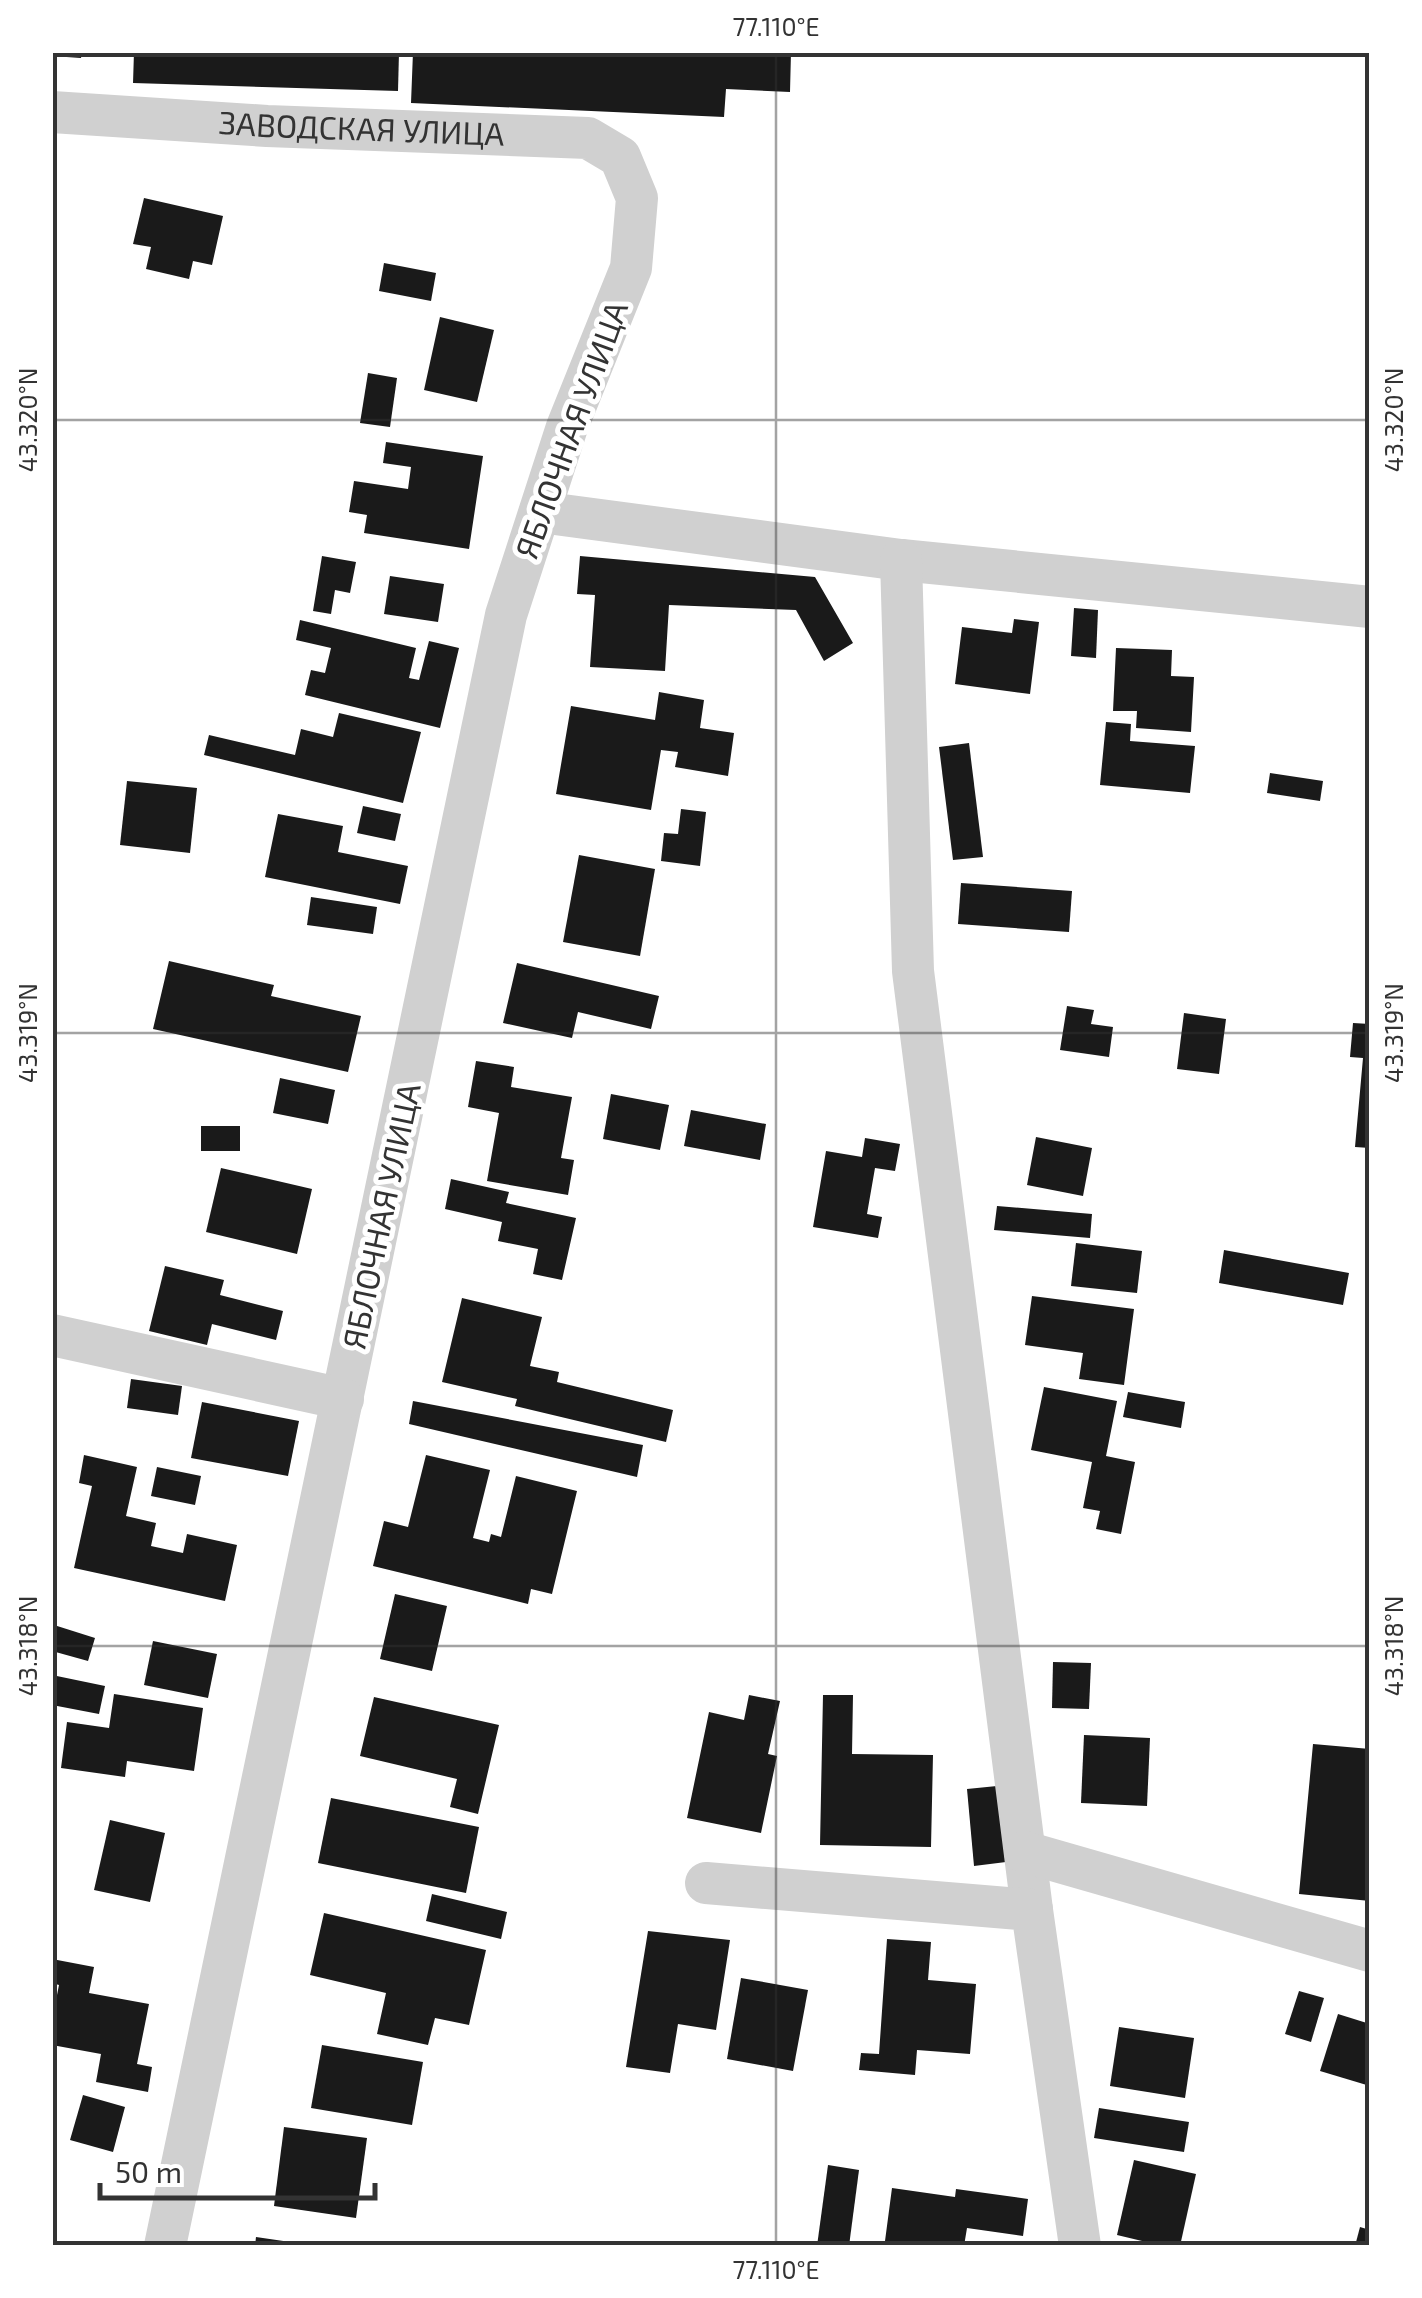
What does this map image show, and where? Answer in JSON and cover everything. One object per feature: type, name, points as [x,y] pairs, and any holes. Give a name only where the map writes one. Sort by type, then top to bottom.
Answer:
[{"type":"street","name":"ЗАВОДСКАЯ УЛИЦА","points":[[52,112],[266,126],[588,138],[620,157],[637,198]]},
{"type":"street","name":"ЯБЛОЧНАЯ УЛИЦА","points":[[165,2246],[506,615],[567,427],[631,268],[637,198]]},
{"type":"street","points":[[540,512],[901,560],[1370,607]]},
{"type":"street","points":[[901,560],[914,971],[1032,1910],[1080,2246]]},
{"type":"street","points":[[52,1335],[344,1399]]},
{"type":"street","points":[[1025,1852],[1370,1951]]},
{"type":"street","points":[[706,1884],[1032,1910]]},
{"type":"building","points":[[52,52],[82,52],[81,58],[52,56]]},
{"type":"building","points":[[134,52],[399,52],[398,91],[133,83]]},
{"type":"building","points":[[413,52],[791,52],[790,92],[726,89],[724,117],[411,103]]},
{"type":"building","points":[[144,198],[223,216],[212,265],[193,261],[189,279],[146,269],[151,247],[133,244]]},
{"type":"building","points":[[384,263],[436,273],[431,301],[379,291]]},
{"type":"building","points":[[440,317],[494,330],[477,402],[424,390]]},
{"type":"building","points":[[368,373],[397,378],[390,427],[360,423]]},
{"type":"building","points":[[386,442],[483,456],[469,549],[364,533],[367,515],[349,512],[354,481],[408,489],[411,467],[383,463]]},
{"type":"building","points":[[322,556],[356,562],[350,593],[335,590],[331,614],[313,611]]},
{"type":"building","points":[[580,556],[815,577],[853,643],[824,661],[796,610],[669,605],[665,671],[590,667],[595,595],[577,594]]},
{"type":"building","points":[[390,576],[444,584],[438,622],[384,614]]},
{"type":"building","points":[[1074,608],[1098,610],[1096,658],[1071,656]]},
{"type":"building","points":[[1014,619],[1039,622],[1030,694],[955,684],[962,627],[1012,633]]},
{"type":"building","points":[[300,620],[416,648],[409,678],[419,680],[429,641],[459,648],[440,728],[305,695],[311,670],[325,673],[331,648],[296,640]]},
{"type":"building","points":[[1116,648],[1172,650],[1171,676],[1194,677],[1191,732],[1136,728],[1137,711],[1113,711]]},
{"type":"building","points":[[659,692],[704,700],[700,728],[734,733],[728,776],[675,767],[678,752],[661,750],[651,810],[556,794],[571,706],[655,720]]},
{"type":"building","points":[[339,713],[421,732],[403,803],[204,755],[209,735],[295,755],[301,729],[333,737]]},
{"type":"building","points":[[1106,722],[1131,724],[1130,741],[1195,746],[1190,793],[1100,785]]},
{"type":"building","points":[[969,743],[983,857],[953,860],[939,747]]},
{"type":"building","points":[[1270,773],[1323,781],[1320,801],[1267,793]]},
{"type":"building","points":[[127,781],[197,788],[190,853],[120,845]]},
{"type":"building","points":[[363,806],[401,814],[395,841],[357,833]]},
{"type":"building","points":[[681,809],[706,812],[700,866],[661,861],[664,833],[678,834]]},
{"type":"building","points":[[278,814],[343,826],[338,852],[408,866],[400,904],[265,877]]},
{"type":"building","points":[[579,855],[655,869],[640,956],[563,942]]},
{"type":"building","points":[[961,883],[1072,891],[1069,932],[958,924]]},
{"type":"building","points":[[311,897],[377,907],[373,934],[307,925]]},
{"type":"building","points":[[169,961],[274,985],[271,996],[361,1016],[348,1072],[153,1029]]},
{"type":"building","points":[[517,963],[659,996],[651,1029],[578,1012],[572,1038],[503,1023]]},
{"type":"building","points":[[1067,1006],[1094,1010],[1091,1024],[1113,1027],[1109,1057],[1060,1050]]},
{"type":"building","points":[[1184,1013],[1226,1019],[1219,1074],[1177,1069]]},
{"type":"building","points":[[1353,1023],[1370,1024],[1370,1148],[1355,1147],[1363,1058],[1350,1057]]},
{"type":"building","points":[[476,1061],[514,1067],[511,1087],[572,1097],[561,1158],[574,1160],[568,1195],[487,1181],[499,1113],[468,1107]]},
{"type":"building","points":[[280,1078],[335,1090],[328,1124],[273,1113]]},
{"type":"building","points":[[611,1094],[669,1105],[660,1150],[603,1139]]},
{"type":"building","points":[[691,1110],[766,1124],[760,1160],[684,1146]]},
{"type":"building","points":[[201,1126],[240,1126],[240,1151],[201,1151]]},
{"type":"building","points":[[1036,1137],[1092,1148],[1083,1196],[1027,1185]]},
{"type":"building","points":[[865,1138],[900,1144],[895,1171],[875,1168],[867,1214],[882,1217],[878,1238],[813,1227],[826,1151],[862,1157]]},
{"type":"building","points":[[221,1168],[312,1189],[297,1254],[206,1232]]},
{"type":"building","points":[[451,1179],[509,1192],[506,1203],[576,1218],[562,1280],[533,1274],[538,1249],[498,1241],[502,1222],[445,1209]]},
{"type":"building","points":[[997,1206],[1092,1214],[1090,1238],[994,1230]]},
{"type":"building","points":[[1076,1243],[1142,1251],[1137,1293],[1071,1286]]},
{"type":"building","points":[[1224,1250],[1349,1273],[1343,1305],[1219,1283]]},
{"type":"building","points":[[165,1266],[224,1280],[220,1295],[283,1311],[276,1340],[212,1324],[207,1345],[149,1331]]},
{"type":"building","points":[[1032,1296],[1134,1309],[1124,1385],[1079,1379],[1083,1353],[1025,1345]]},
{"type":"building","points":[[462,1298],[542,1317],[530,1366],[559,1372],[557,1382],[673,1410],[666,1442],[515,1406],[517,1399],[442,1382]]},
{"type":"building","points":[[131,1379],[182,1386],[178,1415],[127,1408]]},
{"type":"building","points":[[1044,1387],[1117,1401],[1106,1456],[1135,1462],[1121,1534],[1096,1529],[1100,1511],[1083,1508],[1092,1462],[1031,1450]]},
{"type":"building","points":[[1128,1392],[1185,1402],[1181,1428],[1123,1417]]},
{"type":"building","points":[[413,1401],[643,1445],[637,1477],[409,1424]]},
{"type":"building","points":[[202,1402],[299,1421],[288,1476],[191,1458]]},
{"type":"building","points":[[84,1455],[137,1467],[126,1516],[156,1523],[151,1546],[183,1553],[187,1534],[237,1545],[225,1601],[74,1568],[92,1486],[79,1483]]},
{"type":"building","points":[[426,1455],[490,1470],[473,1538],[489,1542],[491,1534],[501,1537],[516,1476],[577,1491],[552,1594],[531,1589],[528,1604],[373,1566],[384,1521],[408,1527]]},
{"type":"building","points":[[157,1467],[201,1476],[195,1505],[151,1496]]},
{"type":"building","points":[[395,1594],[447,1606],[432,1671],[380,1659]]},
{"type":"building","points":[[54,1625],[95,1638],[88,1661],[52,1651]]},
{"type":"building","points":[[153,1641],[217,1654],[208,1698],[144,1685]]},
{"type":"building","points":[[1053,1662],[1091,1663],[1089,1709],[1052,1708]]},
{"type":"building","points":[[52,1675],[105,1686],[99,1714],[52,1705]]},
{"type":"building","points":[[114,1694],[203,1708],[194,1771],[127,1761],[125,1777],[61,1768],[67,1722],[109,1728]]},
{"type":"building","points":[[749,1695],[780,1701],[768,1754],[777,1756],[761,1833],[687,1818],[709,1712],[744,1720]]},
{"type":"building","points":[[823,1695],[853,1695],[852,1754],[933,1755],[931,1847],[820,1845]]},
{"type":"building","points":[[374,1697],[499,1725],[478,1814],[450,1807],[457,1779],[360,1756]]},
{"type":"building","points":[[1084,1735],[1150,1738],[1147,1806],[1081,1803]]},
{"type":"building","points":[[1313,1744],[1370,1749],[1370,1901],[1299,1894]]},
{"type":"building","points":[[1007,1785],[1014,1861],[974,1866],[967,1789]]},
{"type":"building","points":[[331,1798],[479,1827],[466,1893],[318,1863]]},
{"type":"building","points":[[110,1820],[165,1833],[150,1902],[94,1890]]},
{"type":"building","points":[[432,1894],[507,1912],[501,1939],[426,1921]]},
{"type":"building","points":[[324,1913],[486,1950],[469,2025],[435,2018],[428,2045],[377,2034],[386,1993],[310,1975]]},
{"type":"building","points":[[648,1931],[730,1940],[716,2030],[678,2024],[670,2073],[626,2067]]},
{"type":"building","points":[[887,1939],[931,1942],[928,1980],[976,1984],[970,2054],[917,2050],[915,2075],[859,2070],[861,2053],[879,2054]]},
{"type":"building","points":[[52,1959],[94,1967],[89,1993],[149,2004],[137,2064],[152,2067],[148,2092],[96,2082],[101,2054],[52,2045],[59,1985],[52,1983]]},
{"type":"building","points":[[741,1978],[808,1990],[793,2071],[727,2059]]},
{"type":"building","points":[[1299,1991],[1324,1998],[1311,2042],[1285,2034]]},
{"type":"building","points":[[1338,2014],[1370,2024],[1370,2086],[1320,2071]]},
{"type":"building","points":[[1119,2027],[1194,2038],[1185,2098],[1110,2086]]},
{"type":"building","points":[[322,2045],[423,2062],[412,2125],[311,2108]]},
{"type":"building","points":[[83,2095],[125,2107],[113,2152],[70,2140]]},
{"type":"building","points":[[1099,2108],[1189,2122],[1184,2152],[1094,2138]]},
{"type":"building","points":[[284,2127],[367,2138],[356,2218],[274,2206]]},
{"type":"building","points":[[1134,2160],[1196,2174],[1180,2246],[1117,2235]]},
{"type":"building","points":[[828,2165],[859,2170],[849,2246],[817,2246]]},
{"type":"building","points":[[892,2188],[955,2197],[956,2189],[1028,2199],[1023,2236],[967,2228],[964,2246],[885,2241]]},
{"type":"building","points":[[1360,2227],[1370,2230],[1370,2246],[1355,2246]]},
{"type":"building","points":[[256,2237],[297,2243],[297,2246],[255,2246]]}]
